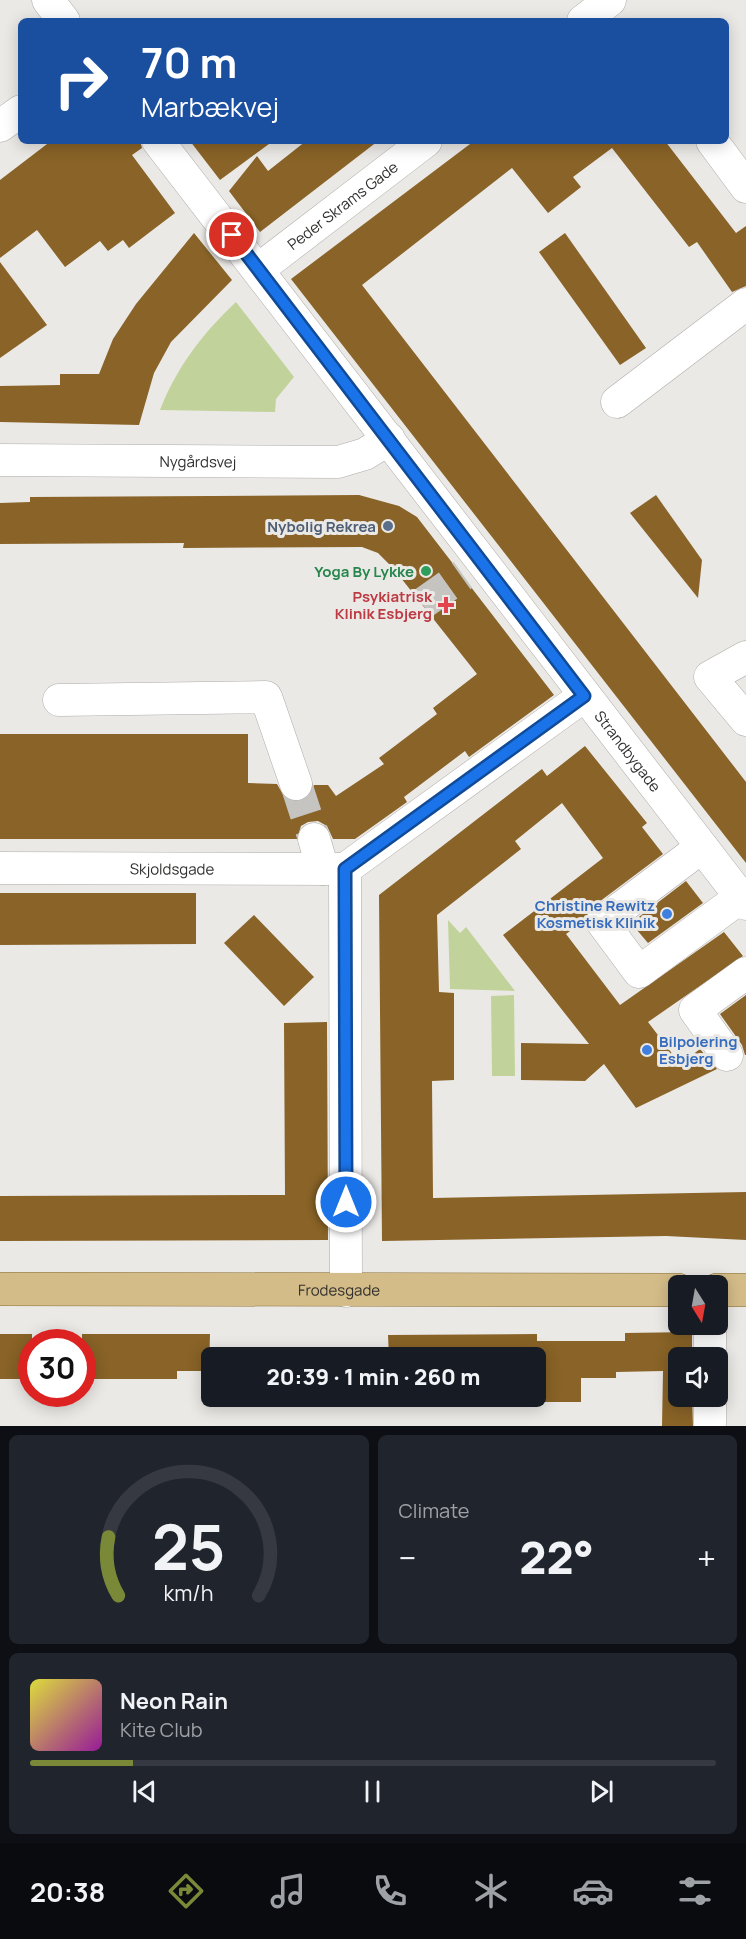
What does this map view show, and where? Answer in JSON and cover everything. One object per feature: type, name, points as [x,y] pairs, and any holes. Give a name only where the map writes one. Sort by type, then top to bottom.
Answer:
[{"type":"main road","name":"Frodesgade","points":[[0,1289],[668,1290]]},
{"type":"main road","points":[[728,1290],[746,1290]]},
{"type":"street","points":[[48,0],[62,18]]},
{"type":"street","points":[[589,18],[612,6]]},
{"type":"street","points":[[0,126],[18,113]]},
{"type":"street","name":"Strandbygade","points":[[160,144],[389,439],[472,568],[584,696],[743,901]]},
{"type":"street","name":"Peder Skrams Gade","points":[[259,269],[422,144]]},
{"type":"street","points":[[714,144],[746,187]]},
{"type":"street","points":[[617,402],[746,304]]},
{"type":"street","name":"Nygårdsvej","points":[[0,460],[338,462],[365,454],[389,439]]},
{"type":"street","points":[[746,657],[710,677],[746,720]]},
{"type":"street","points":[[334,869],[584,696]]},
{"type":"street","points":[[60,700],[266,697],[296,784]]},
{"type":"street","points":[[314,839],[334,869],[346,1291]]},
{"type":"street","points":[[702,847],[602,922],[639,972],[743,901]]},
{"type":"street","name":"Skjoldsgade","points":[[0,868],[334,869]]},
{"type":"street","points":[[727,1055],[695,1010],[746,973]]},
{"type":"green space","points":[[236,302],[294,377],[276,399],[275,412],[160,410],[174,379],[192,352],[212,326]]},
{"type":"green space","points":[[448,920],[460,933],[466,927],[515,991],[450,989]]},
{"type":"green space","points":[[514,995],[515,1076],[492,1076],[491,996]]},
{"type":"building","points":[[47,144],[141,144],[142,148],[132,155],[175,213],[129,248],[123,240],[108,251],[100,241],[65,267],[37,230],[0,258],[0,180]]},
{"type":"building","points":[[192,144],[269,144],[220,180]]},
{"type":"building","points":[[302,144],[374,144],[260,232],[229,191],[257,156],[268,171]]},
{"type":"building","points":[[470,144],[667,144],[736,233],[746,226],[746,286],[732,292],[697,242],[689,247],[612,148],[573,177],[581,187],[548,213],[512,168],[362,285],[746,782],[746,863],[291,279]]},
{"type":"building","points":[[194,233],[232,280],[171,342],[154,373],[139,425],[0,422],[0,386],[60,385],[60,374],[99,374],[113,339],[136,304]]},
{"type":"building","points":[[565,233],[646,348],[620,365],[539,252]]},
{"type":"building","points":[[0,262],[47,325],[0,358]]},
{"type":"building","points":[[359,495],[399,506],[417,517],[554,695],[469,757],[465,751],[404,797],[407,802],[355,839],[333,839],[327,826],[318,821],[308,822],[301,826],[297,839],[0,839],[0,734],[248,734],[248,783],[277,784],[285,798],[293,802],[301,801],[310,795],[314,785],[328,785],[336,796],[384,764],[379,758],[437,714],[433,708],[477,674],[393,568],[378,553],[362,547],[183,548],[184,543],[0,544],[0,503],[30,502],[30,497]]},
{"type":"building","points":[[656,495],[702,560],[698,598],[630,513]]},
{"type":"building","points":[[585,746],[647,823],[642,827],[663,854],[591,908],[585,920],[566,934],[620,1005],[724,932],[743,956],[648,1022],[680,1064],[700,1049],[717,1069],[636,1108],[604,1064],[585,1081],[521,1080],[521,1043],[589,1044],[503,935],[603,858],[562,803],[515,841],[521,849],[437,915],[439,992],[454,993],[454,1080],[432,1081],[433,1198],[746,1192],[746,1240],[666,1236],[382,1241],[379,895],[542,769],[547,776]]},
{"type":"building","points":[[686,881],[703,903],[648,943],[631,923]]},
{"type":"building","points":[[0,893],[196,893],[196,944],[0,945]]},
{"type":"building","points":[[254,915],[314,977],[284,1006],[224,943]]},
{"type":"building","points":[[746,995],[745,1055],[742,1045],[720,1014]]},
{"type":"building","points":[[327,1022],[328,1240],[0,1241],[0,1196],[285,1195],[284,1023]]},
{"type":"building","points":[[668,1332],[668,1335],[692,1335],[692,1347],[668,1347],[668,1407],[692,1407],[693,1426],[662,1426],[663,1371],[616,1372],[616,1378],[581,1378],[581,1402],[546,1402],[546,1347],[389,1347],[388,1335],[537,1334],[537,1341],[625,1341],[625,1333]]},
{"type":"building","points":[[0,1334],[18,1334],[18,1379],[0,1379]]},
{"type":"building","points":[[96,1334],[210,1334],[210,1347],[201,1347],[201,1371],[177,1371],[177,1379],[96,1379]]},
{"type":"tunnel","points":[[422,604],[463,575]]},
{"type":"tunnel","points":[[296,784],[314,839]]},
{"type":"place","name":"Nybolig Rekrea","points":[[388,526]]},
{"type":"place","name":"Yoga By Lykke","points":[[426,571]]},
{"type":"place","name":"Psykiatrisk Klinik Esbjerg","points":[[446,605]]},
{"type":"place","name":"Christine Rewitz Kosmetisk Klinik","points":[[667,914]]},
{"type":"place","name":"Bilpolering Esbjerg","points":[[647,1050]]},
{"type":"route","points":[[232,235],[584,696],[345,869],[346,1202]]}]
